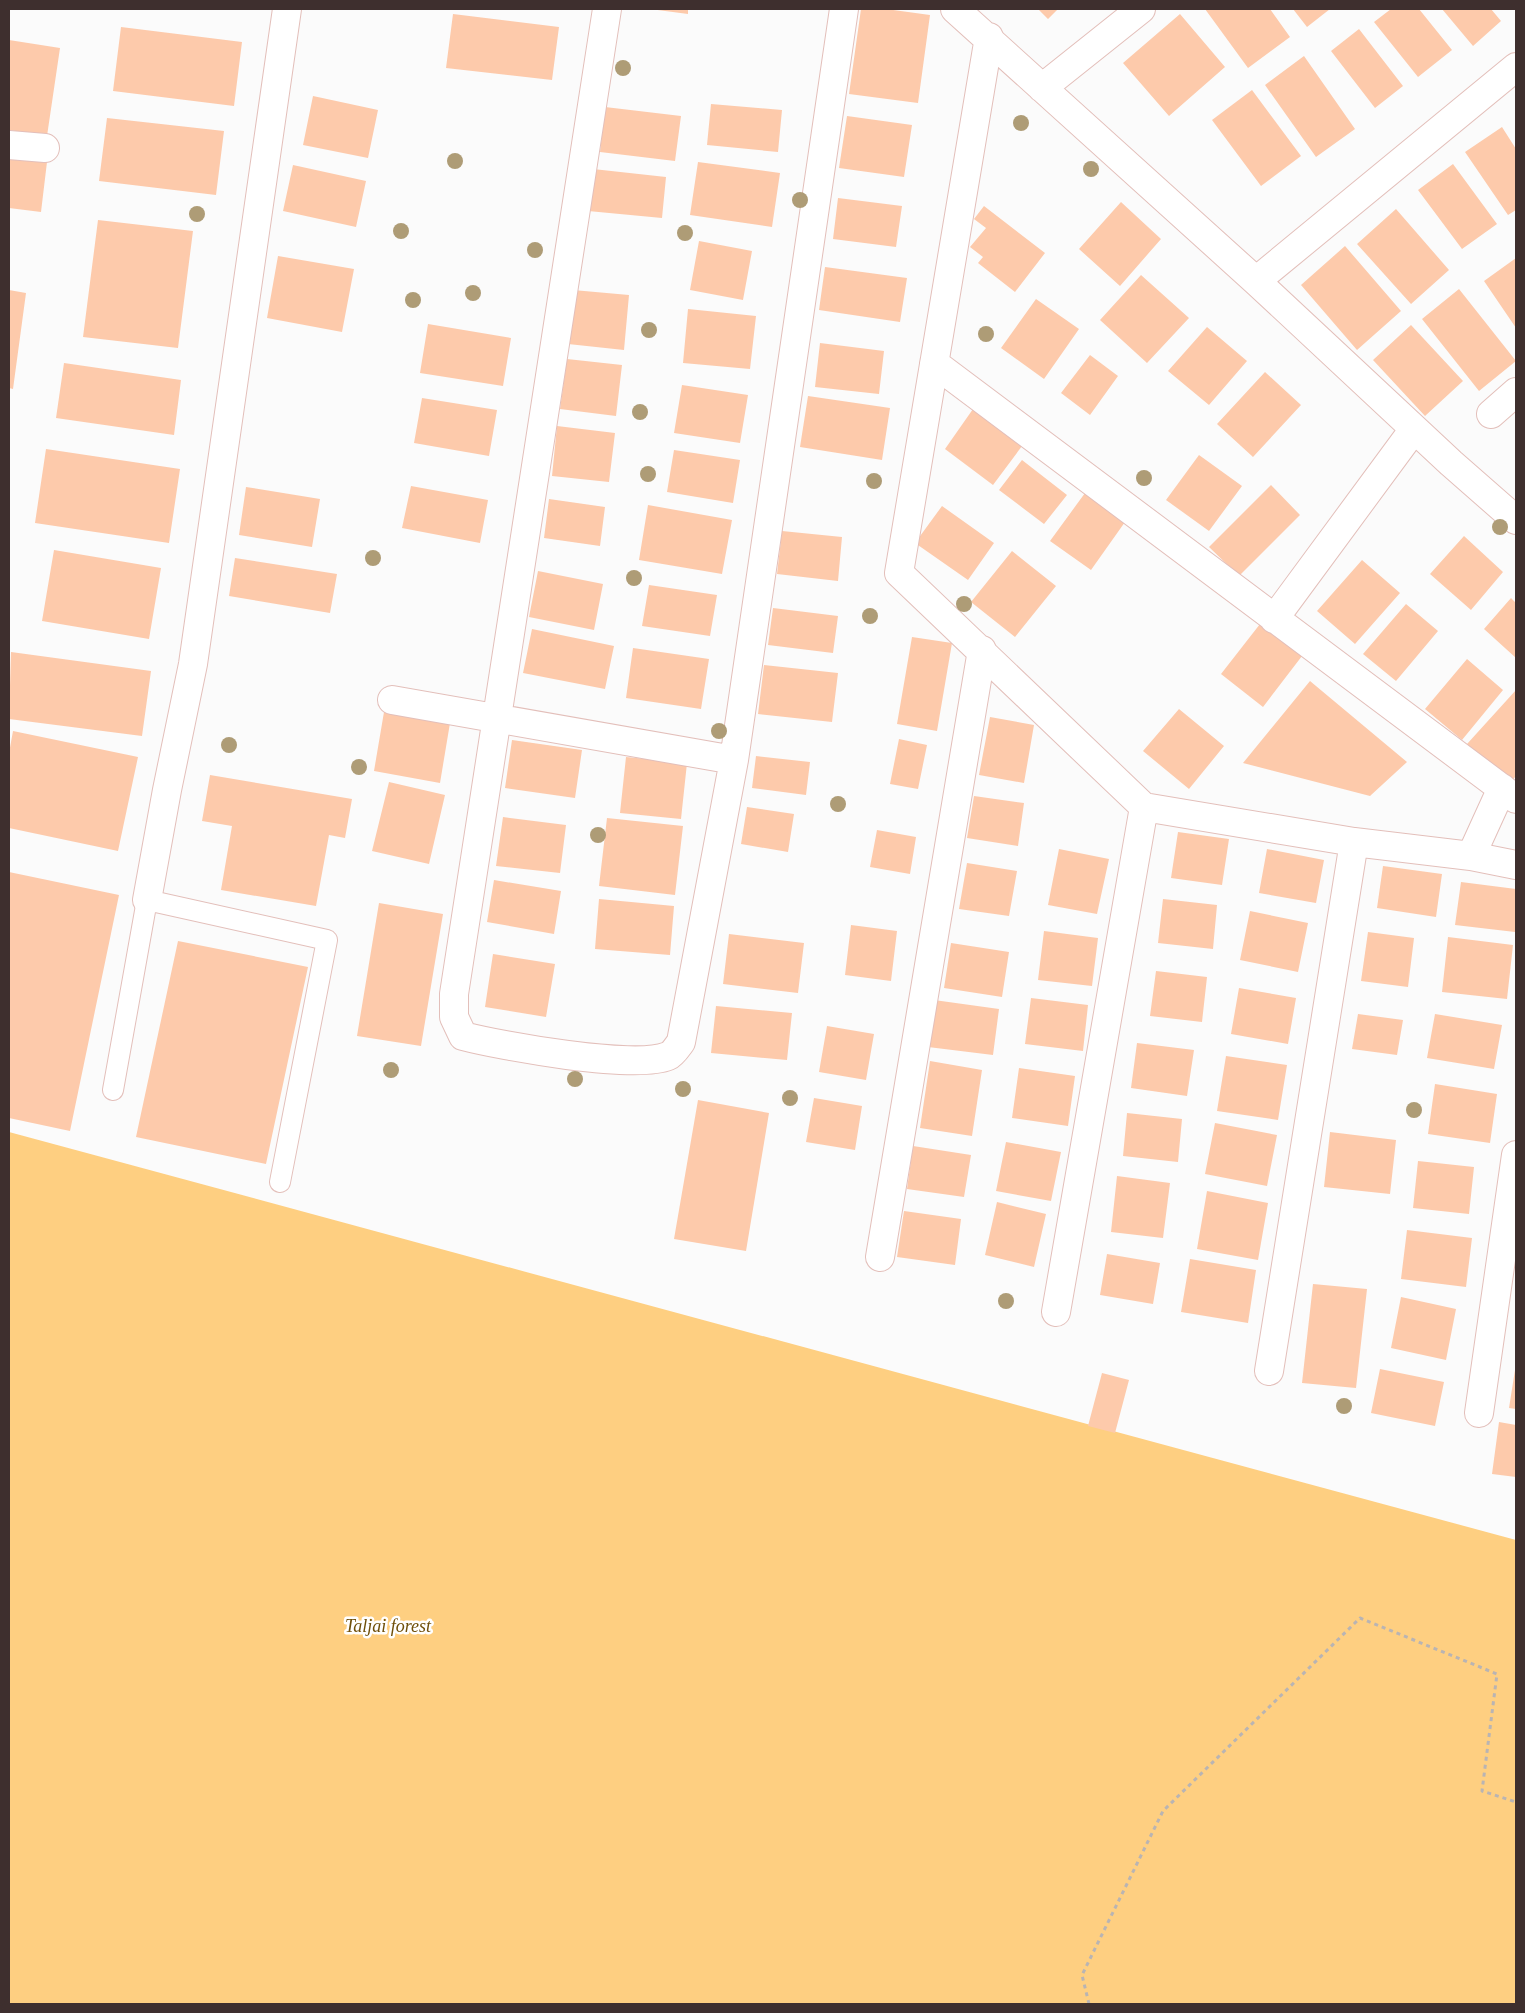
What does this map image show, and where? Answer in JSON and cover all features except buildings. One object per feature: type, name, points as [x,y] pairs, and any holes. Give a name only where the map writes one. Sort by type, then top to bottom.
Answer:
[{"type":"street","points":[[147,900],[166,790],[193,664],[287,9]]},
{"type":"street","points":[[607,9],[454,994],[454,1017],[463,1036],[503,1046],[634,1061],[669,1056],[681,1042],[734,760],[844,9]]},
{"type":"street","points":[[955,9],[989,37],[1042,88],[1256,281],[1414,429],[1516,520]]},
{"type":"street","points":[[1042,88],[1141,9]]},
{"type":"street","points":[[989,37],[899,573],[982,650],[1144,807],[1354,842],[1471,856],[1516,865]]},
{"type":"street","points":[[1256,281],[1513,75]]},
{"type":"street","points":[[9,145],[44,148]]},
{"type":"street","points":[[934,363],[1509,793],[1471,856]]},
{"type":"street","points":[[1491,414],[1516,392]]},
{"type":"street","points":[[1274,619],[1414,429]]},
{"type":"street","points":[[880,1257],[982,650]]},
{"type":"street","points":[[392,700],[734,760]]},
{"type":"street","points":[[1056,1312],[1144,807]]},
{"type":"street","points":[[1269,1371],[1354,842]]},
{"type":"street","points":[[1479,1413],[1516,1155]]},
{"type":"lane","points":[[112,1090],[147,900],[327,940],[280,1182]]},
{"type":"path","points":[[1089,2004],[1082,1975],[1163,1811],[1360,1618],[1497,1674],[1482,1791],[1516,1802]]},
{"type":"green space","name":"Taljai forest","points":[[9,1132],[1516,1540],[1516,2004],[9,2004]]}]
